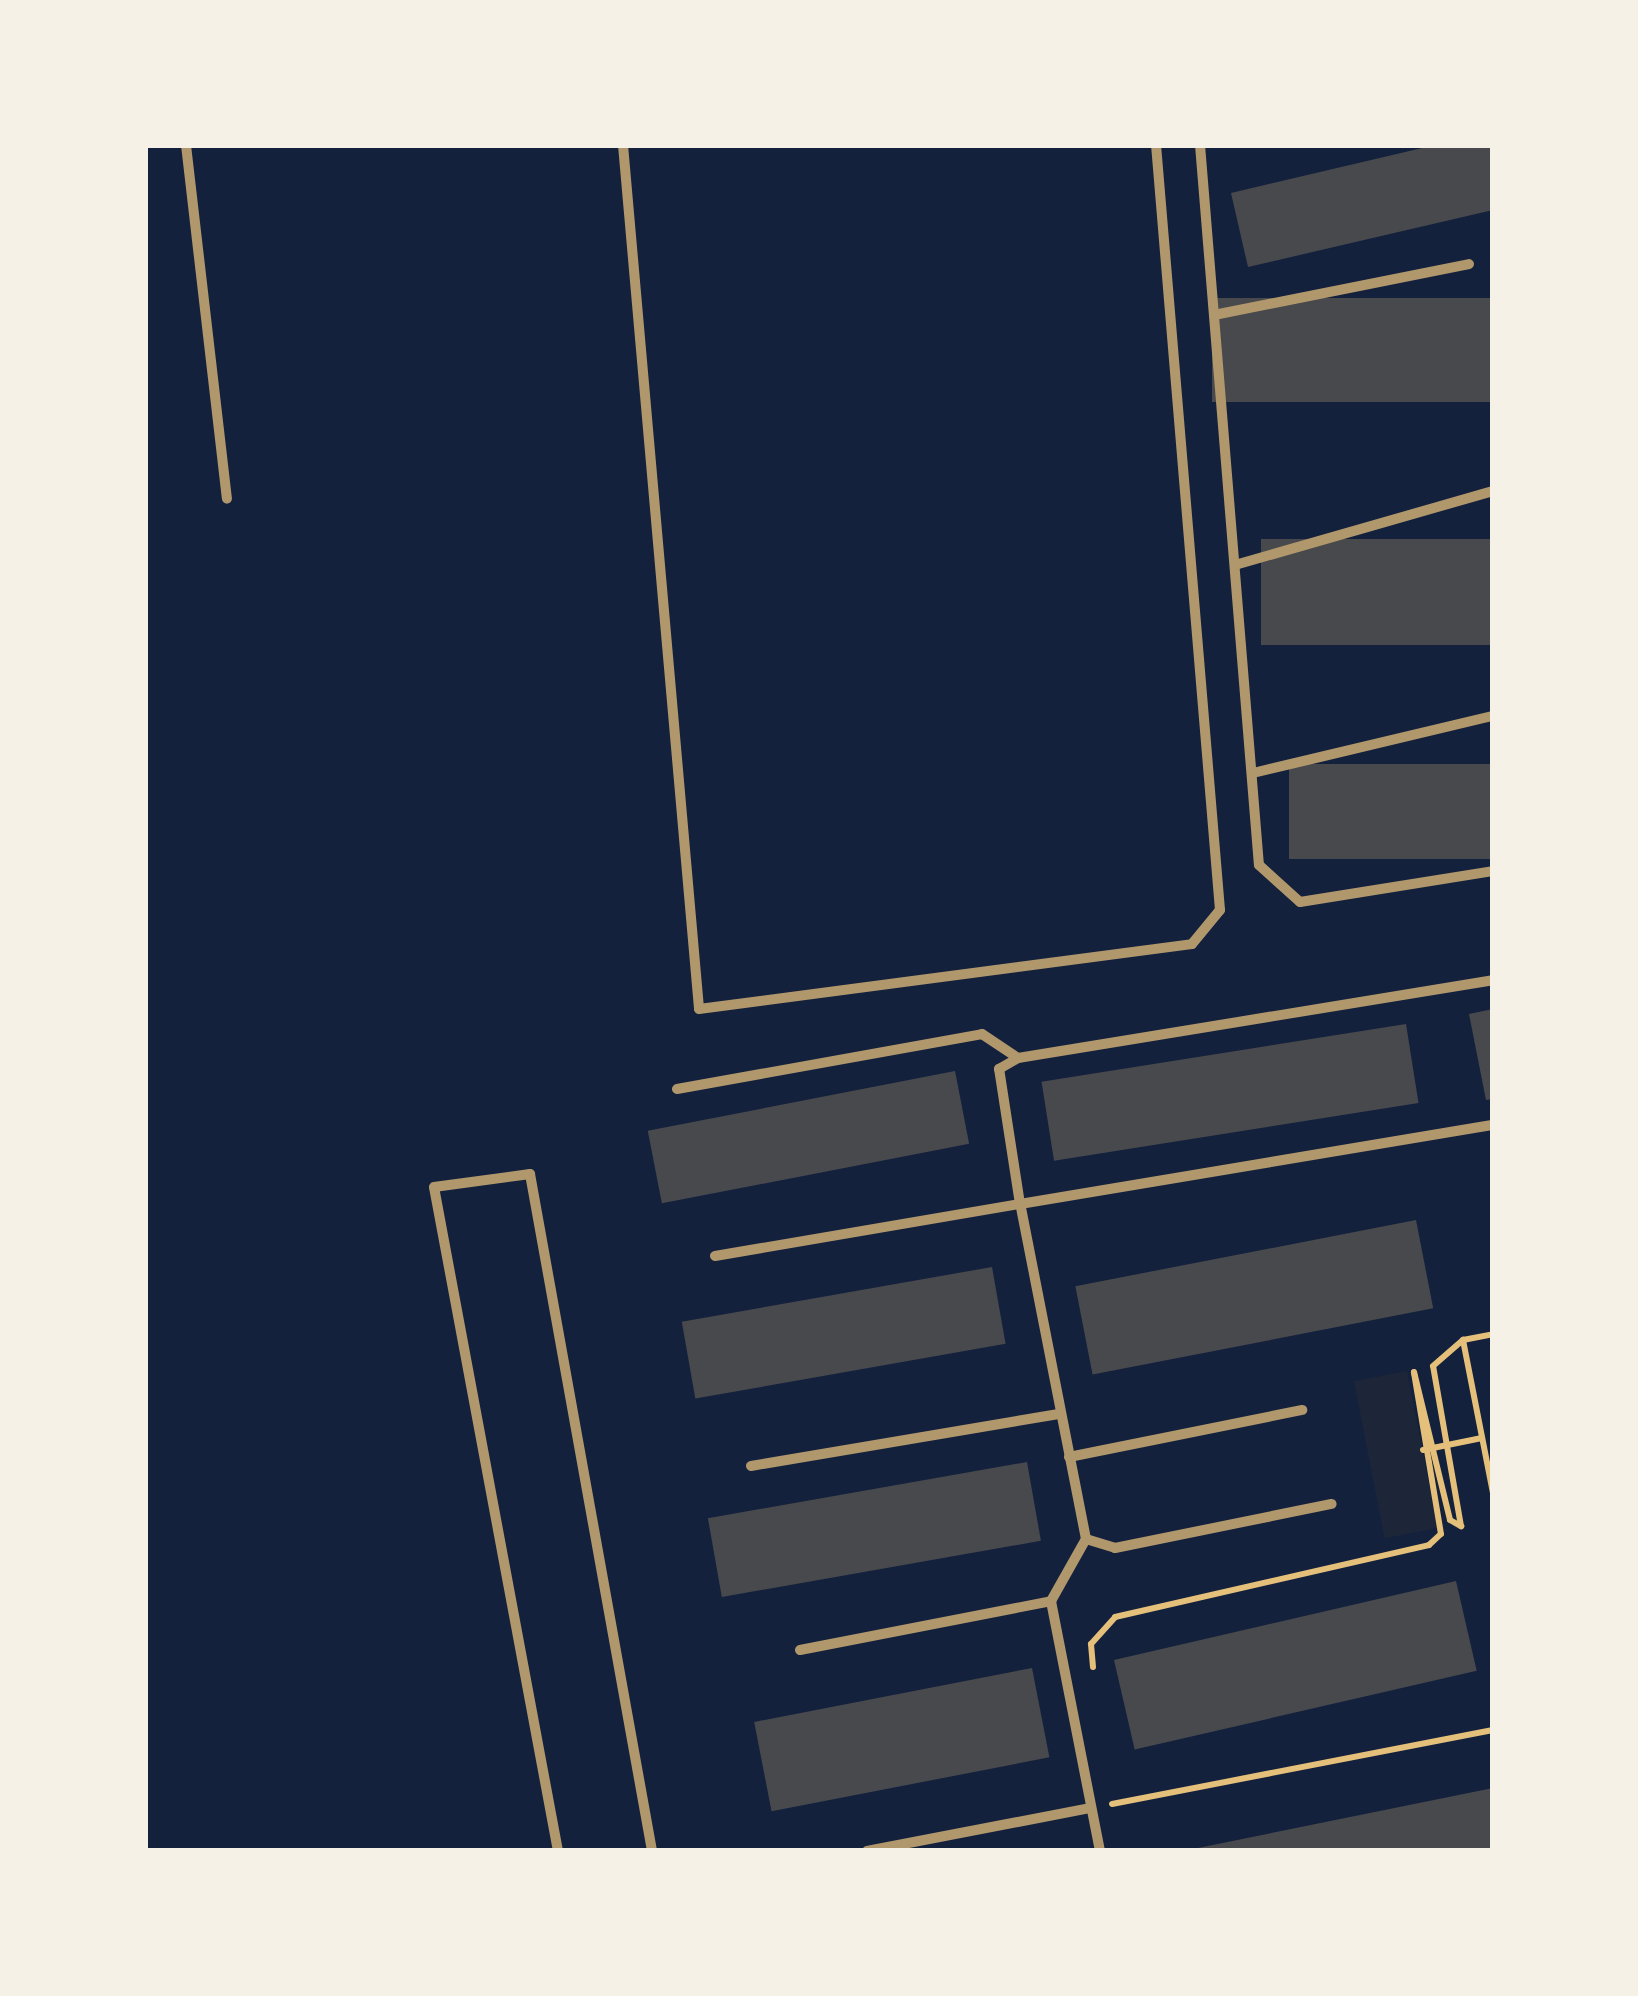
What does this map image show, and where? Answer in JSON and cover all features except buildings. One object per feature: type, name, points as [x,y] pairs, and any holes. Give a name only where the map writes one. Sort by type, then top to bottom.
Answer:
[{"type":"street","points":[[186,145],[227,499]]},
{"type":"street","points":[[622,145],[699,1009],[1192,944],[1220,910],[1156,145]]},
{"type":"street","points":[[1200,145],[1259,865],[1300,902],[1493,871]]},
{"type":"street","points":[[1214,315],[1470,264]]},
{"type":"street","points":[[1235,565],[1493,491]]},
{"type":"street","points":[[1253,773],[1493,716]]},
{"type":"street","points":[[1100,1851],[1051,1601],[1086,1539],[1020,1204],[999,1069],[1018,1058],[1493,980]]},
{"type":"street","points":[[677,1089],[982,1034],[1018,1058]]},
{"type":"street","points":[[715,1256],[1493,1125]]},
{"type":"street","points":[[558,1851],[434,1187],[530,1174],[652,1851]]},
{"type":"street","points":[[1069,1457],[1302,1410]]},
{"type":"street","points":[[751,1466],[1060,1414]]},
{"type":"street","points":[[1086,1539],[1115,1548],[1332,1504]]},
{"type":"street","points":[[800,1650],[1051,1601]]},
{"type":"street","points":[[866,1851],[1091,1808]]},
{"type":"path","points":[[1094,1681],[1091,1644],[1115,1617],[1429,1545],[1441,1534],[1423,1450],[1414,1372],[1436,1446],[1450,1520],[1462,1526],[1433,1366],[1462,1340],[1493,1334]]},
{"type":"path","points":[[1462,1340],[1493,1493]]},
{"type":"path","points":[[1423,1450],[1482,1438]]},
{"type":"path","points":[[1091,1808],[1493,1730]]},
{"type":"path","points":[[1113,1786],[1118,1819]]},
{"type":"shaded area","points":[[1407,1371],[1438,1528],[1385,1538],[1354,1381]]}]
